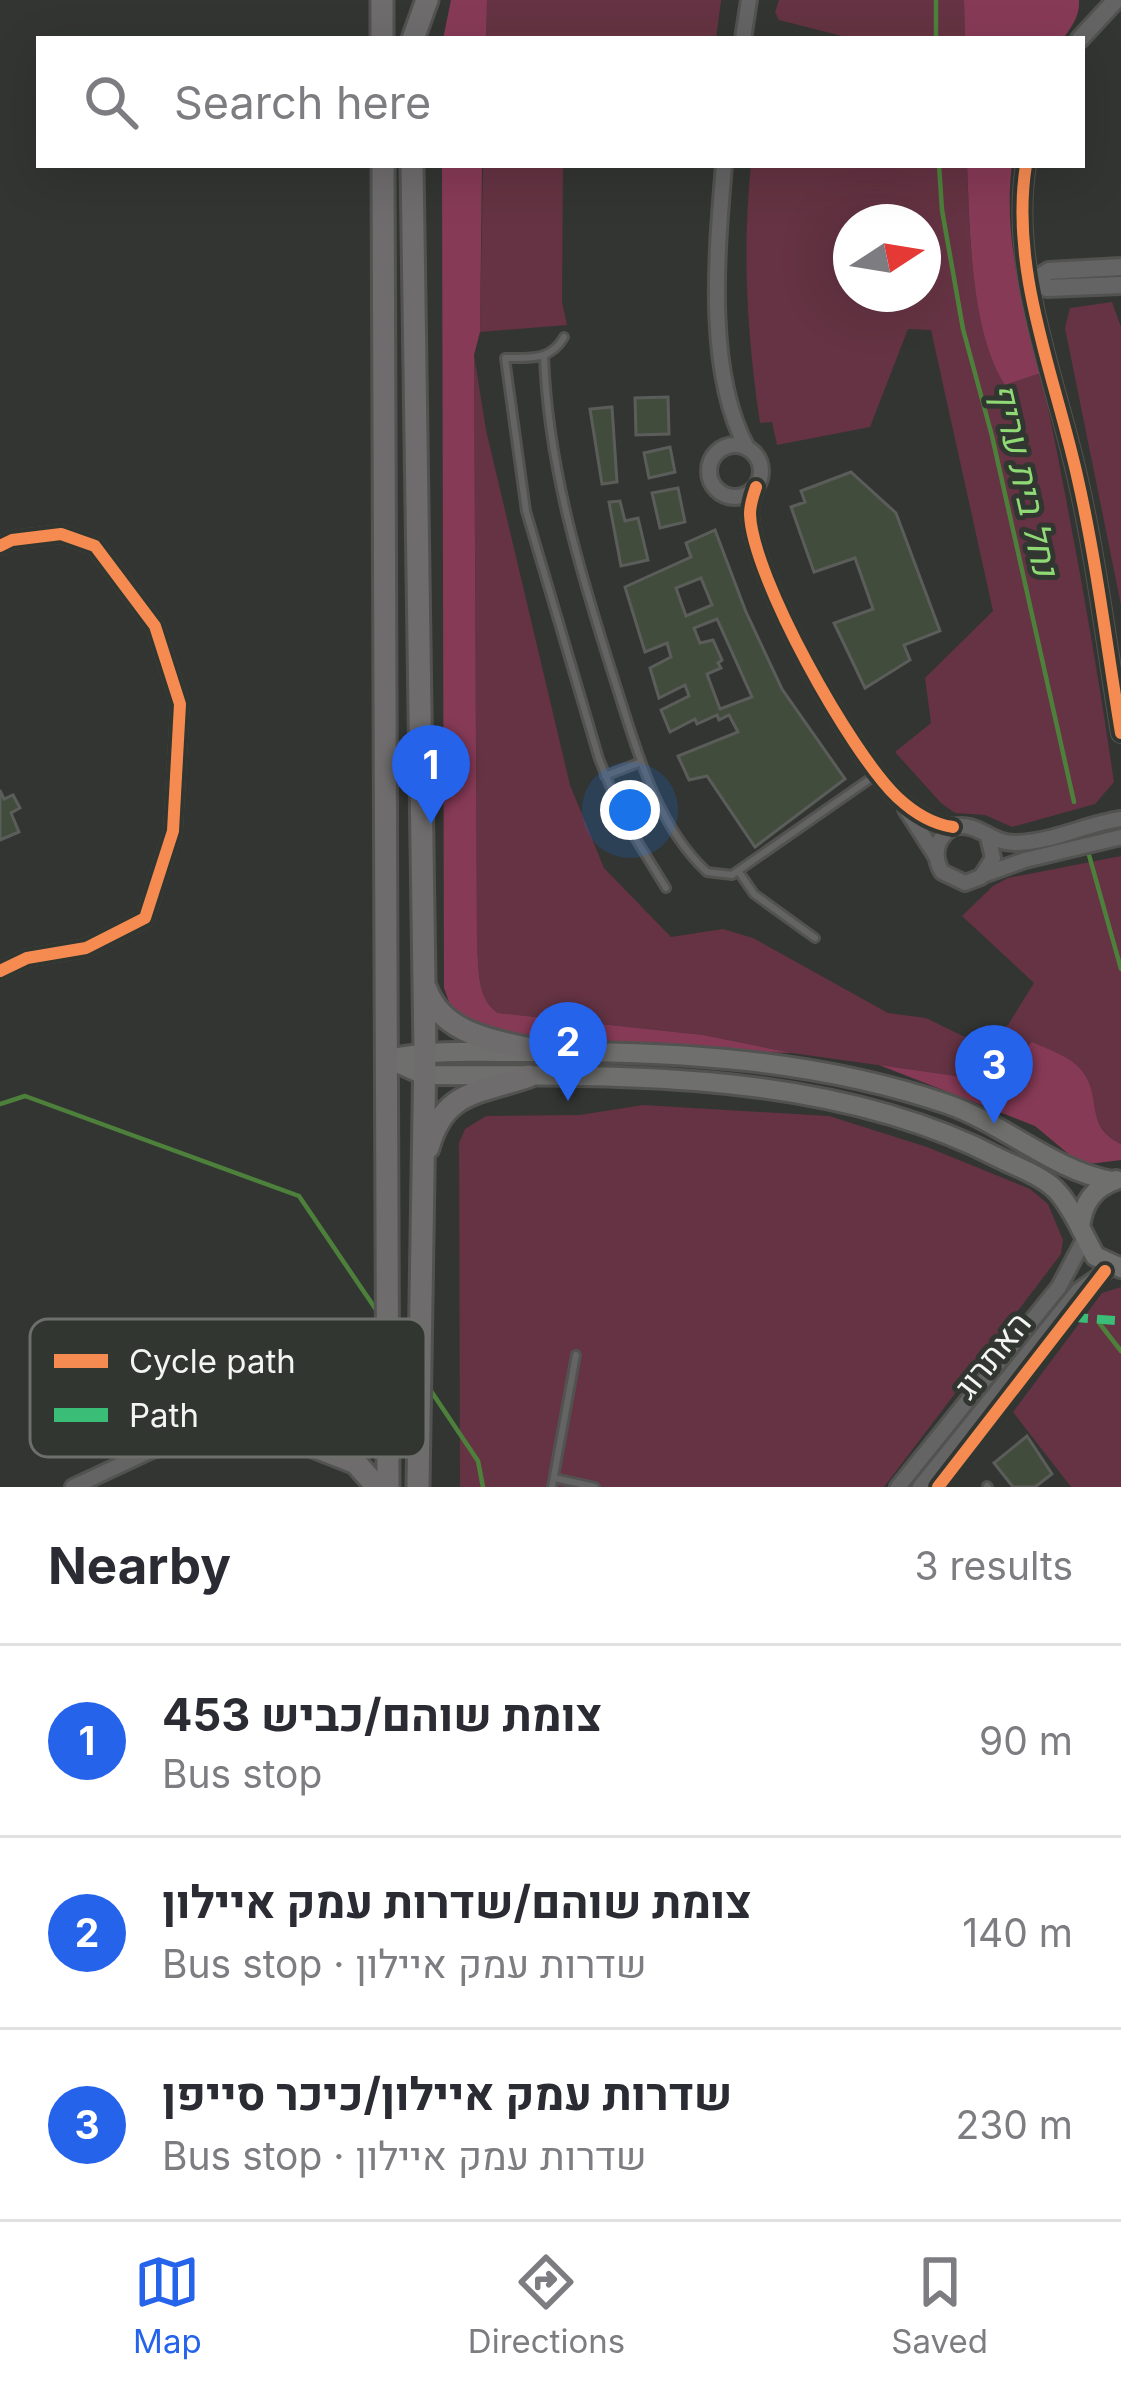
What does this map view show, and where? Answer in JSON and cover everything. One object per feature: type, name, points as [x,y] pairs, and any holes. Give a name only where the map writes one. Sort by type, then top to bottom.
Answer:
[{"type":"main road","points":[[382,0],[382,36]]},
{"type":"main road","points":[[410,0],[412,36]]},
{"type":"main road","points":[[413,36],[427,0]]},
{"type":"main road","points":[[383,168],[388,1319]]},
{"type":"main road","points":[[412,168],[425,1051],[419,1319]]},
{"type":"main road","points":[[422,968],[428,994],[445,1020],[470,1033],[546,1052]]},
{"type":"main road","points":[[388,1059],[425,1051],[706,1057],[872,1082],[968,1112],[1069,1168],[1116,1180]]},
{"type":"main road","points":[[388,1059],[424,1075],[754,1089],[874,1108],[959,1137],[1051,1185],[1095,1256],[1117,1267]]},
{"type":"main road","points":[[421,1172],[432,1135],[448,1105],[529,1076]]},
{"type":"main road","points":[[1082,1233],[1088,1198],[1116,1180]]},
{"type":"main road","points":[[341,1457],[356,1463],[377,1487]]},
{"type":"street","points":[[743,36],[749,0]]},
{"type":"street","points":[[1083,36],[1115,0]]},
{"type":"street","points":[[724,168],[718,274],[728,398],[724,434],[710,474],[715,488],[741,512],[754,534],[803,654],[942,872],[957,881],[974,881],[1025,860],[1121,837]]},
{"type":"street","points":[[1026,168],[1023,219],[1030,282],[1080,485],[1121,733]]},
{"type":"street","points":[[1030,282],[1049,271],[1121,267]]},
{"type":"street","points":[[1030,282],[1047,288],[1121,285]]},
{"type":"street","points":[[728,398],[747,448],[760,464],[750,514],[754,534]]},
{"type":"street","points":[[718,452],[734,445],[747,448]]},
{"type":"street","points":[[725,494],[743,496],[756,487]]},
{"type":"street","points":[[0,546],[61,534],[95,546],[155,626],[181,704],[173,831],[145,918],[86,949],[27,958],[0,971]]},
{"type":"street","points":[[900,800],[927,819],[953,827],[972,826],[1007,844],[1121,819]]},
{"type":"street","points":[[936,857],[941,837],[953,827]]},
{"type":"street","points":[[983,875],[993,858],[988,838]]},
{"type":"street","name":"האתרוג","points":[[898,1487],[1059,1287],[1082,1233]]},
{"type":"street","name":"האתרוג","points":[[920,1487],[1078,1291],[1117,1267]]},
{"type":"street","points":[[73,1487],[137,1457]]},
{"type":"lane","points":[[564,337],[554,352],[544,356],[505,358],[516,456],[538,557],[605,776],[623,818],[666,888]]},
{"type":"lane","points":[[544,356],[549,422],[565,511],[590,605],[641,761],[670,824],[699,865],[715,876],[739,872],[878,774]]},
{"type":"lane","points":[[605,776],[641,761]]},
{"type":"lane","points":[[739,872],[754,894],[815,938]]},
{"type":"lane","points":[[576,1355],[553,1482],[595,1487]]},
{"type":"shaded area","points":[[451,0],[487,0],[486,36],[444,36]]},
{"type":"shaded area","points":[[487,0],[721,0],[716,36],[486,36]]},
{"type":"shaded area","points":[[779,0],[964,0],[965,36],[842,36],[779,20],[775,12]]},
{"type":"shaded area","points":[[964,0],[1079,0],[1075,21],[1065,36],[965,36]]},
{"type":"shaded area","points":[[442,168],[482,168],[480,332],[474,355],[477,944],[482,991],[498,1013],[703,1035],[792,1053],[615,1048],[516,1037],[479,1027],[456,1013],[444,988]]},
{"type":"shaded area","points":[[483,168],[563,168],[562,302],[567,325],[480,332]]},
{"type":"shaded area","points":[[751,168],[967,168],[974,278],[993,360],[1005,385],[1041,373],[1114,782],[1095,804],[1012,827],[985,815],[955,813],[895,752],[931,723],[925,678],[993,611],[931,330],[908,329],[870,427],[777,445],[772,422],[760,423],[747,294]]},
{"type":"shaded area","points":[[967,168],[1012,168],[1012,244],[1041,373],[1005,385],[993,362],[978,308]]},
{"type":"shaded area","points":[[1112,302],[1121,327],[1121,605],[1065,328],[1070,308]]},
{"type":"shaded area","points":[[474,355],[486,430],[570,785],[604,868],[671,937],[723,929],[753,938],[888,1013],[926,1018],[977,1043],[1008,1025],[1034,983],[962,916],[1008,878],[1121,856],[1121,1144],[1099,1123],[1084,1073],[970,1078],[792,1053],[703,1035],[498,1013],[491,1007],[480,982],[477,944]]},
{"type":"shaded area","points":[[1032,1042],[1082,1071],[1092,1091],[1097,1120],[1121,1144],[1121,1160],[1077,1161],[1035,1126],[879,1065],[970,1078],[1000,1077]]},
{"type":"shaded area","points":[[643,1105],[829,1116],[927,1147],[1030,1189],[1048,1204],[1063,1240],[1061,1254],[884,1487],[460,1487],[459,1143],[465,1129],[486,1116],[580,1115]]},
{"type":"shaded area","points":[[1121,1287],[1121,1487],[1071,1487],[1013,1412],[1102,1293]]},
{"type":"building","points":[[668,397],[669,434],[636,435],[635,398]]},
{"type":"building","points":[[612,407],[617,482],[602,484],[590,409]]},
{"type":"building","points":[[670,447],[675,472],[649,478],[644,453]]},
{"type":"building","points":[[851,472],[896,513],[940,631],[904,645],[910,660],[865,688],[834,623],[873,609],[855,558],[814,572],[791,507],[805,502],[801,491]]},
{"type":"building","points":[[678,488],[685,522],[660,528],[652,493]]},
{"type":"building","points":[[620,501],[625,521],[638,518],[648,560],[621,566],[609,502]]},
{"type":"building","points":[[715,530],[782,689],[845,779],[755,847],[707,776],[689,780],[678,756],[738,732],[729,715],[719,720],[717,715],[697,724],[695,719],[670,732],[661,710],[689,696],[685,685],[659,698],[650,668],[671,657],[667,643],[645,652],[625,587],[691,557],[686,543]],"holes":[[[701,578],[712,605],[686,616],[676,588]],[[717,619],[752,697],[720,709],[707,674],[721,668],[722,660],[713,640],[700,643],[694,628]]]},
{"type":"building","points":[[0,790],[4,799],[13,795],[20,808],[11,813],[19,832],[0,840]]},
{"type":"building","points":[[1027,1436],[1052,1474],[1035,1487],[1013,1487],[994,1463]]},
{"type":"waterway","name":"נחל בית עריף","points":[[936,0],[936,36]]},
{"type":"waterway","name":"נחל בית עריף","points":[[939,168],[963,329],[992,436],[1074,802]]},
{"type":"waterway","name":"נחל בית עריף","points":[[1089,855],[1121,969]]},
{"type":"waterway","points":[[0,1104],[25,1096],[299,1196],[379,1314]]},
{"type":"waterway","name":"נחל בית עריף","points":[[1100,1324],[1121,1351]]},
{"type":"waterway","points":[[429,1388],[478,1461],[483,1487]]},
{"type":"marked path","points":[[1070,1317],[1121,1321]]},
{"type":"cycle path","points":[[1026,168],[1022,205],[1029,284],[1085,512],[1121,733]]},
{"type":"cycle path","points":[[756,487],[750,514],[767,579],[831,705],[897,797],[923,816],[953,827]]},
{"type":"cycle path","points":[[0,546],[61,534],[95,546],[155,626],[180,704],[173,831],[145,918],[86,948],[27,958],[0,971]]},
{"type":"cycle path","points":[[938,1487],[1105,1271]]},
{"type":"place","name":"צומת שוהם/כביש 453","points":[[431,824]]},
{"type":"place","name":"צומת שוהם/שדרות עמק איילון","points":[[568,1101]]},
{"type":"place","name":"שדרות עמק איילון/כיכר סייפן","points":[[994,1124]]}]
